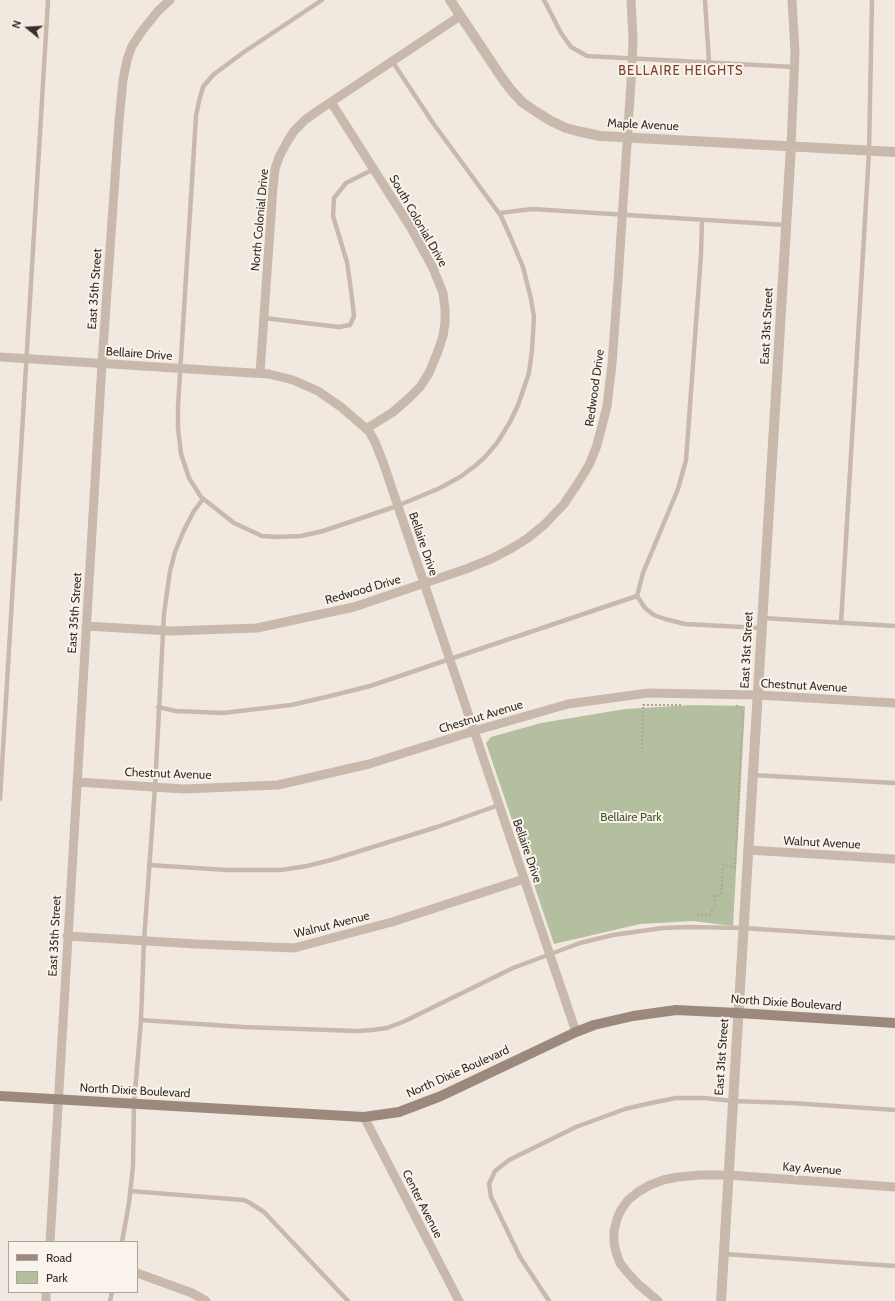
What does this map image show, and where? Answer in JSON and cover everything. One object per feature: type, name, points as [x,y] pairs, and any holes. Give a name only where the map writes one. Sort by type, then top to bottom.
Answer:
[{"type":"main road","name":"North Dixie Boulevard","points":[[0,1096],[364,1117],[399,1112],[441,1096],[576,1032],[594,1025],[633,1016],[676,1010],[738,1012],[895,1023]]},
{"type":"street","name":"East 35th Street","points":[[50,1241],[102,363],[119,121],[123,80],[127,60],[132,46],[158,11],[170,0]]},
{"type":"street","name":"Maple Avenue","points":[[450,0],[502,78],[522,102],[551,121],[577,131],[600,136],[627,138],[791,146],[869,152],[895,152]]},
{"type":"street","name":"Redwood Drive","points":[[86,626],[162,631],[257,628],[354,607],[424,584],[491,559],[528,538],[545,524],[564,504],[589,465],[596,448],[607,406],[614,333],[632,58],[631,0]]},
{"type":"street","name":"East 31st Street","points":[[721,1301],[791,146],[795,52],[792,0]]},
{"type":"street","name":"North Colonial Drive","points":[[260,373],[273,186],[275,169],[279,157],[287,142],[294,131],[305,120],[460,16]]},
{"type":"street","name":"South Colonial Drive","points":[[331,102],[374,169],[433,268],[443,293],[445,309],[445,324],[438,351],[429,372],[420,387],[393,412],[366,429]]},
{"type":"street","name":"Bellaire Drive","points":[[0,357],[268,374],[293,380],[318,391],[341,407],[366,429],[375,442],[398,506],[576,1032]]},
{"type":"street","name":"Chestnut Avenue","points":[[77,782],[184,789],[278,785],[369,764],[474,731],[568,704],[648,693],[757,696],[895,703]]},
{"type":"street","name":"Walnut Avenue","points":[[748,850],[895,859]]},
{"type":"street","name":"Walnut Avenue","points":[[67,936],[294,948],[392,922],[524,879]]},
{"type":"street","name":"Center Avenue","points":[[364,1117],[459,1301]]},
{"type":"street","name":"Kay Avenue","points":[[658,1301],[638,1284],[620,1263],[614,1242],[614,1231],[621,1210],[628,1200],[650,1185],[663,1180],[678,1177],[728,1175],[895,1187]]},
{"type":"street","points":[[138,1273],[192,1293],[206,1301]]},
{"type":"lane","points":[[0,799],[48,0]]},
{"type":"lane","points":[[322,0],[222,68],[208,80],[200,94],[196,116],[180,368],[178,421],[181,454],[189,478],[203,499],[234,523],[262,536],[301,536],[322,531],[398,506],[440,488],[460,477],[475,466],[497,443],[510,422],[518,405],[528,373],[532,350],[534,317],[531,299],[523,267],[500,213],[433,123],[392,61]]},
{"type":"lane","points":[[544,0],[561,33],[571,47],[582,54],[591,56],[794,67]]},
{"type":"lane","points":[[705,0],[709,62]]},
{"type":"lane","points":[[841,623],[869,152],[872,0]]},
{"type":"lane","points":[[264,318],[339,327],[350,325],[354,316],[352,298],[346,262],[333,216],[334,198],[346,183],[374,169]]},
{"type":"lane","points":[[500,213],[532,209],[786,225]]},
{"type":"lane","points":[[637,596],[644,573],[678,489],[686,460],[701,255],[702,220]]},
{"type":"lane","points":[[122,1241],[133,1166],[134,1104],[155,787],[162,631],[166,593],[170,571],[184,530],[194,511],[203,499]]},
{"type":"lane","points":[[637,596],[645,608],[654,615],[685,624],[841,623],[895,626]]},
{"type":"lane","points":[[158,707],[176,711],[223,713],[290,704],[326,697],[370,686],[637,596]]},
{"type":"lane","points":[[752,775],[895,782]]},
{"type":"lane","points":[[149,865],[227,870],[281,870],[307,866],[331,860],[436,827],[499,805]]},
{"type":"lane","points":[[140,1020],[243,1027],[358,1032],[387,1028],[513,968],[580,943],[613,935],[689,927],[743,928],[895,938]]},
{"type":"lane","points":[[549,1301],[520,1257],[491,1198],[489,1184],[495,1171],[509,1160],[576,1127],[625,1109],[651,1102],[676,1098],[704,1098],[733,1102],[791,1103],[895,1110]]},
{"type":"lane","points":[[130,1191],[244,1200],[250,1203],[264,1212],[348,1301]]},
{"type":"lane","points":[[724,1254],[895,1266]]},
{"type":"path","points":[[642,749],[643,705],[689,704]]},
{"type":"path","points":[[714,896],[721,895],[724,865],[735,866],[743,713],[735,704]]},
{"type":"path","points":[[697,915],[709,915],[716,905],[713,893]]},
{"type":"green space","name":"Bellaire Park","points":[[693,705],[745,706],[733,926],[693,921],[640,924],[554,944],[486,743],[491,737],[541,723],[625,709]]},
{"type":"district","name":"BELLAIRE HEIGHTS","points":[[681,71]]}]
